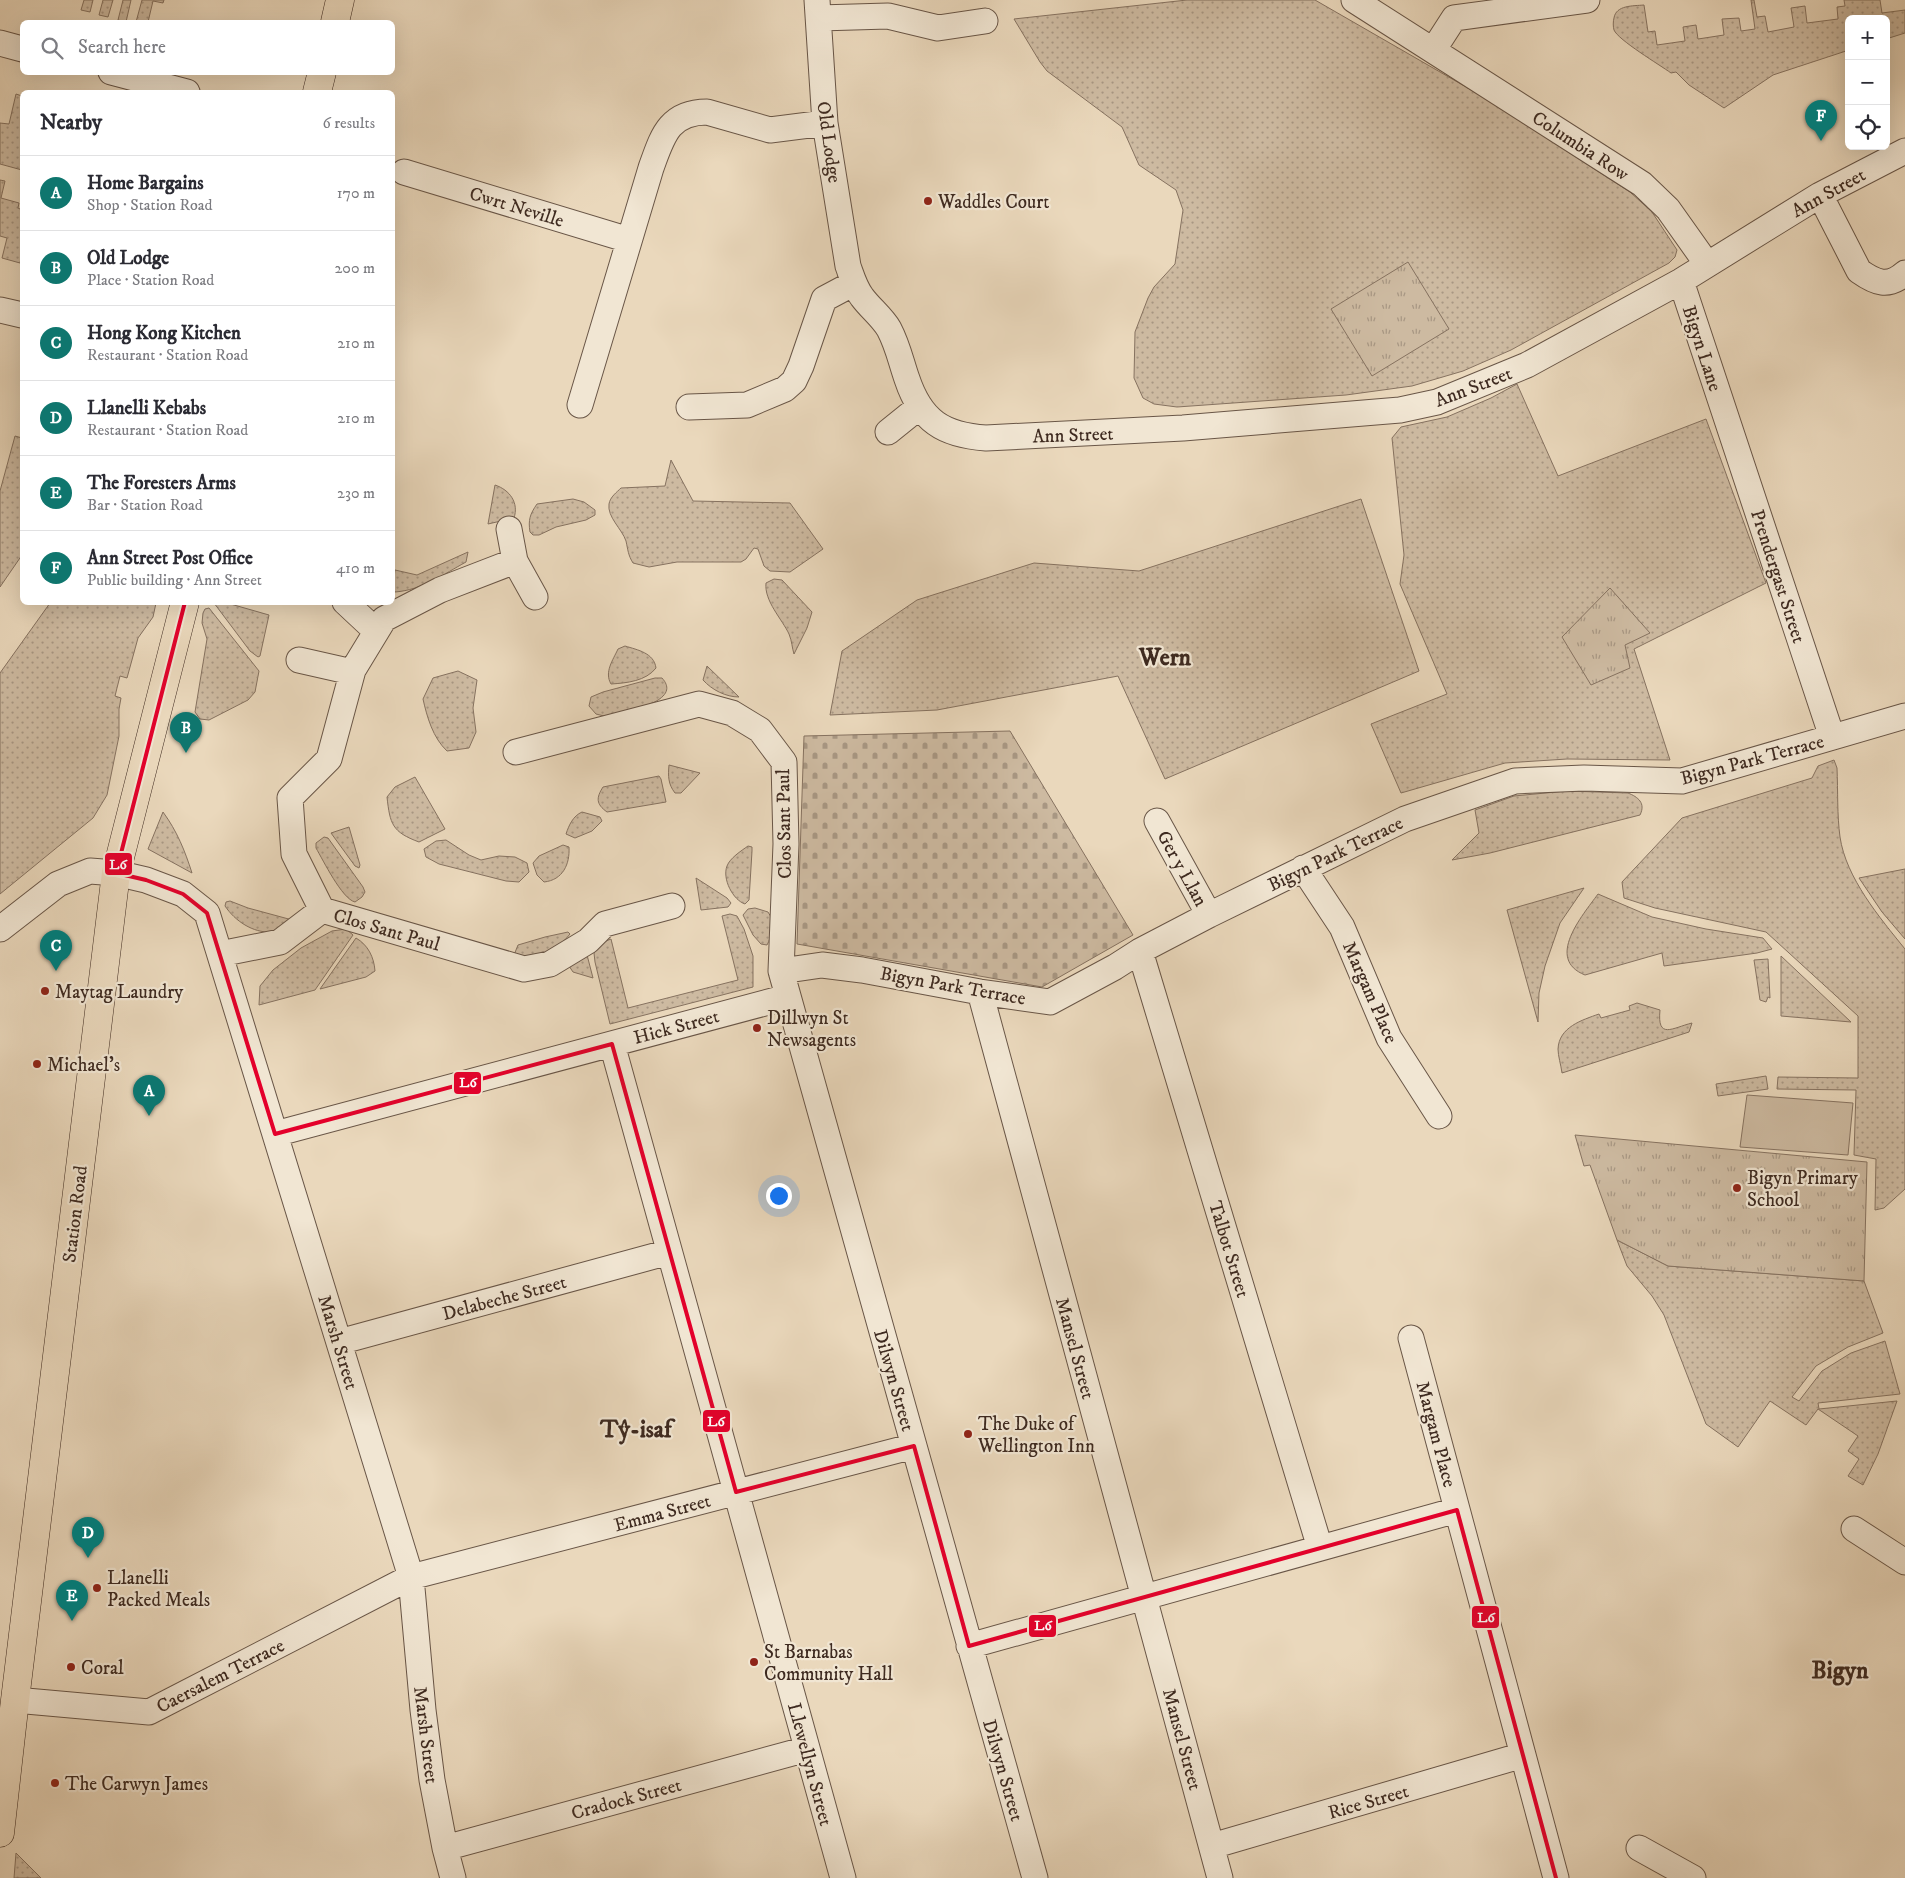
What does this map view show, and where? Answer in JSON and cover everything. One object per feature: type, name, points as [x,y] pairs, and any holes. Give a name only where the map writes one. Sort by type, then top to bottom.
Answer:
[{"type":"main road","points":[[335,20],[340,0]]},
{"type":"main road","points":[[318,90],[321,75]]},
{"type":"main road","name":"Station Road","points":[[0,1833],[9,1714],[116,873],[184,605]]},
{"type":"street","name":"Columbia Row","points":[[1354,0],[1642,184],[1668,209],[1707,264]]},
{"type":"street","points":[[1434,50],[1454,18],[1587,0]]},
{"type":"street","points":[[818,9],[888,16],[938,28],[985,21]]},
{"type":"street","name":"Old Lodge","points":[[818,9],[825,123],[848,266],[854,284],[862,297],[888,328],[900,350],[907,380],[919,407],[928,417],[951,433],[986,438]]},
{"type":"street","points":[[0,43],[20,48]]},
{"type":"street","points":[[123,75],[180,90]]},
{"type":"street","points":[[580,405],[660,142],[670,126],[686,114],[707,112],[770,130],[825,123]]},
{"type":"street","name":"Ann Street","points":[[986,438],[1192,428],[1400,410],[1437,402],[1527,365],[1681,281],[1820,195],[1905,151]]},
{"type":"street","name":"Cwrt Neville","points":[[404,172],[629,240]]},
{"type":"street","points":[[1820,195],[1860,271],[1870,278],[1882,282],[1891,282],[1905,274]]},
{"type":"street","name":"Bigyn Lane","points":[[1681,281],[1725,415]]},
{"type":"street","points":[[689,406],[747,405],[785,389],[794,380],[801,366],[824,299],[854,284]]},
{"type":"street","points":[[0,310],[20,315]]},
{"type":"street","points":[[888,432],[919,407]]},
{"type":"street","name":"Prendergast Street","points":[[1725,415],[1832,737]]},
{"type":"street","points":[[509,529],[515,561],[536,597]]},
{"type":"street","name":"Clos Sant Paul","points":[[515,561],[440,590],[384,619],[352,672],[329,759],[290,798],[294,854],[322,910],[524,969],[550,964],[588,940],[605,924],[672,906]]},
{"type":"street","points":[[348,605],[376,631]]},
{"type":"street","points":[[299,660],[352,672]]},
{"type":"street","name":"Clos Sant Paul","points":[[516,752],[700,704],[732,713],[760,730],[784,762],[786,844],[781,971],[787,997]]},
{"type":"street","name":"Bigyn Park Terrace","points":[[781,971],[822,965],[1050,1002],[1115,967],[1140,951],[1303,868],[1406,819],[1514,781],[1584,778],[1682,781],[1905,716]]},
{"type":"street","name":"Ger y Llan","points":[[1157,821],[1209,915]]},
{"type":"street","name":"Margam Place","points":[[1303,868],[1342,927],[1390,1038],[1439,1116]]},
{"type":"street","name":"Marsh Street","points":[[0,929],[58,884],[90,870],[116,873],[146,880],[183,894],[207,913],[411,1577],[423,1710],[432,1780],[445,1848],[453,1878]]},
{"type":"street","name":"Clos Sant Paul","points":[[220,954],[280,942],[322,910]]},
{"type":"street","name":"Talbot Street","points":[[1140,951],[1320,1548]]},
{"type":"street","name":"Mansel Street","points":[[980,992],[1220,1878]]},
{"type":"street","name":"Hick Street","points":[[275,1134],[787,997]]},
{"type":"street","name":"Dilwyn Street","points":[[787,997],[1035,1878]]},
{"type":"street","name":"Llewellyn Street","points":[[612,1044],[843,1878]]},
{"type":"street","name":"Delabeche Street","points":[[339,1342],[669,1252]]},
{"type":"street","name":"Margam Place","points":[[1411,1338],[1556,1878]]},
{"type":"street","name":"Emma Street","points":[[411,1577],[914,1446]]},
{"type":"street","points":[[970,1646],[1457,1510]]},
{"type":"street","points":[[1854,1529],[1905,1562]]},
{"type":"street","name":"Caersalem Terrace","points":[[9,1714],[149,1712],[411,1577]]},
{"type":"street","name":"Cradock Street","points":[[445,1848],[807,1749]]},
{"type":"street","name":"Rice Street","points":[[1212,1846],[1524,1756]]},
{"type":"street","points":[[1639,1848],[1693,1878]]},
{"type":"green space","points":[[84,0],[93,0],[90,12],[81,10]]},
{"type":"green space","points":[[103,0],[113,0],[108,17],[99,15]]},
{"type":"green space","points":[[123,0],[131,0],[126,20],[118,20]]},
{"type":"green space","points":[[142,0],[164,0],[163,3],[153,1],[148,20],[137,20]]},
{"type":"green space","points":[[1187,0],[1315,0],[1480,95],[1630,192],[1652,212],[1677,250],[1675,257],[1669,263],[1511,350],[1463,371],[1412,386],[1346,395],[1177,407],[1154,404],[1143,398],[1134,378],[1135,332],[1154,287],[1175,264],[1183,210],[1176,190],[1139,165],[1122,127],[1047,71],[1014,19]]},
{"type":"green space","points":[[1751,0],[1754,0],[1757,17],[1765,16],[1768,32],[1794,27],[1791,8],[1805,6],[1807,23],[1838,19],[1837,7],[1845,6],[1844,0],[1880,0],[1882,13],[1905,10],[1905,33],[1890,38],[1890,15],[1845,15],[1845,51],[1773,75],[1724,108],[1689,85],[1676,72],[1671,73],[1631,46],[1617,34],[1613,24],[1615,14],[1621,8],[1644,5],[1648,32],[1655,31],[1657,45],[1685,41],[1683,27],[1696,25],[1698,39],[1724,35],[1722,19],[1739,18],[1741,31],[1755,29]]},
{"type":"green space","points":[[16,94],[20,95],[20,169],[0,164],[0,123],[9,124]]},
{"type":"green space","points":[[0,180],[5,181],[1,198],[19,203],[20,263],[2,258],[7,238],[0,236]]},
{"type":"green space","points":[[1408,262],[1449,329],[1372,376],[1331,309]]},
{"type":"green space","points":[[1517,384],[1558,476],[1706,419],[1766,583],[1634,649],[1670,760],[1567,759],[1505,763],[1401,793],[1371,724],[1447,694],[1400,584],[1404,555],[1392,438],[1401,427],[1447,417],[1491,398]]},
{"type":"green space","points":[[15,436],[20,437],[20,558],[0,587],[0,491]]},
{"type":"green space","points":[[671,460],[693,501],[790,503],[823,549],[790,572],[770,571],[764,566],[758,549],[754,548],[746,559],[741,562],[677,562],[649,567],[633,563],[624,536],[610,514],[610,501],[621,488],[665,486]]},
{"type":"green space","points":[[495,485],[505,490],[512,498],[515,507],[514,518],[488,524]]},
{"type":"green space","points":[[573,499],[584,502],[595,510],[595,515],[586,520],[556,527],[539,535],[533,535],[530,532],[530,517],[537,504]]},
{"type":"green space","points":[[1361,499],[1419,671],[1165,779],[1118,676],[937,710],[830,715],[842,651],[917,600],[1034,563],[1139,571]]},
{"type":"green space","points":[[468,552],[466,562],[441,576],[424,585],[395,592],[395,570],[417,575]]},
{"type":"green space","points":[[774,579],[782,580],[812,612],[807,628],[794,654],[789,634],[774,610],[766,590],[766,583]]},
{"type":"green space","points":[[1610,588],[1650,633],[1625,645],[1630,668],[1591,685],[1562,637]]},
{"type":"green space","points":[[49,605],[156,605],[153,617],[138,638],[127,678],[120,676],[115,696],[121,698],[119,736],[107,795],[93,818],[0,894],[0,673]]},
{"type":"green space","points":[[216,605],[234,605],[269,615],[260,656],[258,657],[250,651]]},
{"type":"green space","points":[[209,608],[259,671],[255,692],[248,700],[209,720],[200,719],[195,712],[207,639],[202,623],[203,613],[205,609]]},
{"type":"green space","points":[[625,646],[649,656],[655,663],[656,668],[642,679],[611,684],[608,675],[610,666],[618,649]]},
{"type":"green space","points":[[707,666],[739,697],[724,694],[707,684],[703,680]]},
{"type":"green space","points":[[458,671],[477,680],[473,708],[476,732],[469,748],[447,751],[434,734],[423,699],[433,678]]},
{"type":"green space","points":[[655,678],[662,678],[667,687],[665,694],[647,705],[604,716],[596,714],[589,706],[591,697]]},
{"type":"green space","points":[[1010,731],[1133,935],[1042,987],[797,944],[804,736]]},
{"type":"green space","points":[[1834,760],[1837,768],[1838,812],[1843,852],[1865,897],[1905,949],[1905,1189],[1884,1208],[1875,1210],[1876,1159],[1854,1155],[1856,1090],[1777,1089],[1778,1077],[1858,1078],[1858,1016],[1766,932],[1655,908],[1624,898],[1622,882],[1682,818],[1812,778],[1818,766]]},
{"type":"green space","points":[[669,765],[700,773],[681,793],[675,793],[669,780]]},
{"type":"green space","points":[[659,776],[666,802],[607,812],[598,801],[603,787]]},
{"type":"green space","points":[[415,777],[445,829],[419,842],[403,835],[394,826],[389,814],[387,797],[395,787]]},
{"type":"green space","points":[[1567,791],[1628,793],[1640,801],[1642,811],[1640,815],[1490,853],[1452,860],[1479,833],[1475,810],[1514,796]]},
{"type":"green space","points":[[163,812],[180,841],[192,873],[148,849]]},
{"type":"green space","points":[[582,812],[600,817],[602,821],[592,831],[575,838],[566,834],[572,821]]},
{"type":"green space","points":[[349,827],[360,865],[359,868],[355,866],[331,833]]},
{"type":"green space","points":[[324,837],[328,838],[363,887],[365,892],[355,902],[344,894],[316,848],[316,843]]},
{"type":"green space","points":[[446,840],[469,855],[481,860],[499,856],[515,857],[527,863],[529,872],[519,882],[506,881],[439,864],[426,857],[424,849],[436,841]]},
{"type":"green space","points":[[563,845],[569,847],[567,865],[561,875],[551,881],[544,882],[537,875],[533,863],[539,856]]},
{"type":"green space","points":[[748,846],[752,847],[752,851],[749,900],[745,904],[733,894],[727,883],[726,871],[731,860]]},
{"type":"green space","points":[[1905,869],[1905,939],[1882,912],[1859,878]]},
{"type":"green space","points":[[696,878],[727,898],[731,903],[728,907],[701,910]]},
{"type":"green space","points":[[1584,888],[1560,923],[1545,966],[1539,993],[1538,1022],[1507,910]]},
{"type":"green space","points":[[1598,894],[1652,917],[1706,929],[1763,938],[1772,949],[1757,953],[1664,966],[1662,953],[1585,975],[1573,968],[1568,959],[1567,948],[1576,925]]},
{"type":"green space","points":[[230,901],[296,921],[274,932],[264,932],[245,925],[234,917],[225,906],[226,902]]},
{"type":"green space","points":[[755,908],[768,912],[772,920],[771,933],[767,945],[761,944],[753,935],[743,915],[748,909]]},
{"type":"green space","points":[[730,914],[737,916],[744,929],[753,956],[753,987],[610,1024],[595,962],[594,953],[596,945],[611,939],[628,1008],[738,980],[722,916]]},
{"type":"green space","points":[[346,929],[353,935],[315,990],[259,1005],[260,986],[273,970],[301,948],[332,931]]},
{"type":"green space","points":[[568,932],[570,934],[564,940],[545,953],[530,956],[514,955],[518,945]]},
{"type":"green space","points":[[356,938],[370,952],[375,971],[366,977],[320,989]]},
{"type":"green space","points":[[586,951],[593,978],[573,972],[569,966]]},
{"type":"green space","points":[[1781,956],[1851,1022],[1781,1016]]},
{"type":"green space","points":[[1768,959],[1770,998],[1768,997],[1766,1002],[1760,1000],[1754,960]]},
{"type":"green space","points":[[1637,1003],[1660,1010],[1661,1025],[1664,1029],[1672,1029],[1692,1023],[1689,1032],[1562,1073],[1558,1049],[1559,1041],[1567,1030],[1579,1022],[1599,1014],[1601,1018],[1630,1010],[1629,1006]]},
{"type":"green space","points":[[1766,1076],[1768,1089],[1718,1096],[1716,1084]]},
{"type":"green space","points":[[1747,1095],[1853,1103],[1848,1155],[1740,1147]]},
{"type":"green space","points":[[1575,1135],[1867,1162],[1864,1281],[1668,1266],[1617,1240],[1590,1165],[1584,1166]]},
{"type":"green space","points":[[1617,1240],[1668,1266],[1864,1281],[1883,1333],[1848,1347],[1816,1366],[1792,1397],[1799,1401],[1822,1371],[1851,1353],[1885,1341],[1900,1394],[1818,1403],[1819,1409],[1897,1401],[1878,1454],[1863,1485],[1848,1476],[1859,1459],[1848,1451],[1858,1436],[1818,1409],[1806,1425],[1770,1401],[1738,1447],[1706,1424],[1664,1315],[1652,1296],[1627,1266]]},
{"type":"green space","points":[[16,1853],[41,1878],[14,1878]]},
{"type":"transit line","name":"L6","points":[[184,605],[116,873],[146,880],[183,894],[207,913],[275,1134],[612,1044],[736,1492],[914,1446],[969,1646],[1457,1510],[1556,1878]]},
{"type":"place","name":"Ann Street Post Office","points":[[1821,141]]},
{"type":"place","name":"Waddles Court","points":[[928,201]]},
{"type":"place","name":"Old Lodge","points":[[186,753]]},
{"type":"place","name":"Hong Kong Kitchen","points":[[56,971]]},
{"type":"place","name":"Maytag Laundry","points":[[45,991]]},
{"type":"place","name":"Dillwyn St Newsagents","points":[[757,1028]]},
{"type":"place","name":"Michael's","points":[[37,1064]]},
{"type":"place","name":"Home Bargains","points":[[149,1116]]},
{"type":"place","name":"Bigyn Primary School","points":[[1737,1188]]},
{"type":"place","name":"The Duke of Wellington Inn","points":[[968,1434]]},
{"type":"place","name":"Llanelli Kebabs","points":[[88,1558]]},
{"type":"place","name":"Llanelli Packed Meals","points":[[97,1588]]},
{"type":"place","name":"The Foresters Arms","points":[[72,1621]]},
{"type":"place","name":"St Barnabas Community Hall","points":[[754,1662]]},
{"type":"place","name":"Coral","points":[[71,1667]]},
{"type":"place","name":"The Carwyn James","points":[[55,1783]]},
{"type":"district","name":"Wern","points":[[1165,657]]},
{"type":"district","name":"Tŷ-isaf","points":[[636,1429]]},
{"type":"district","name":"Bigyn","points":[[1840,1670]]}]
